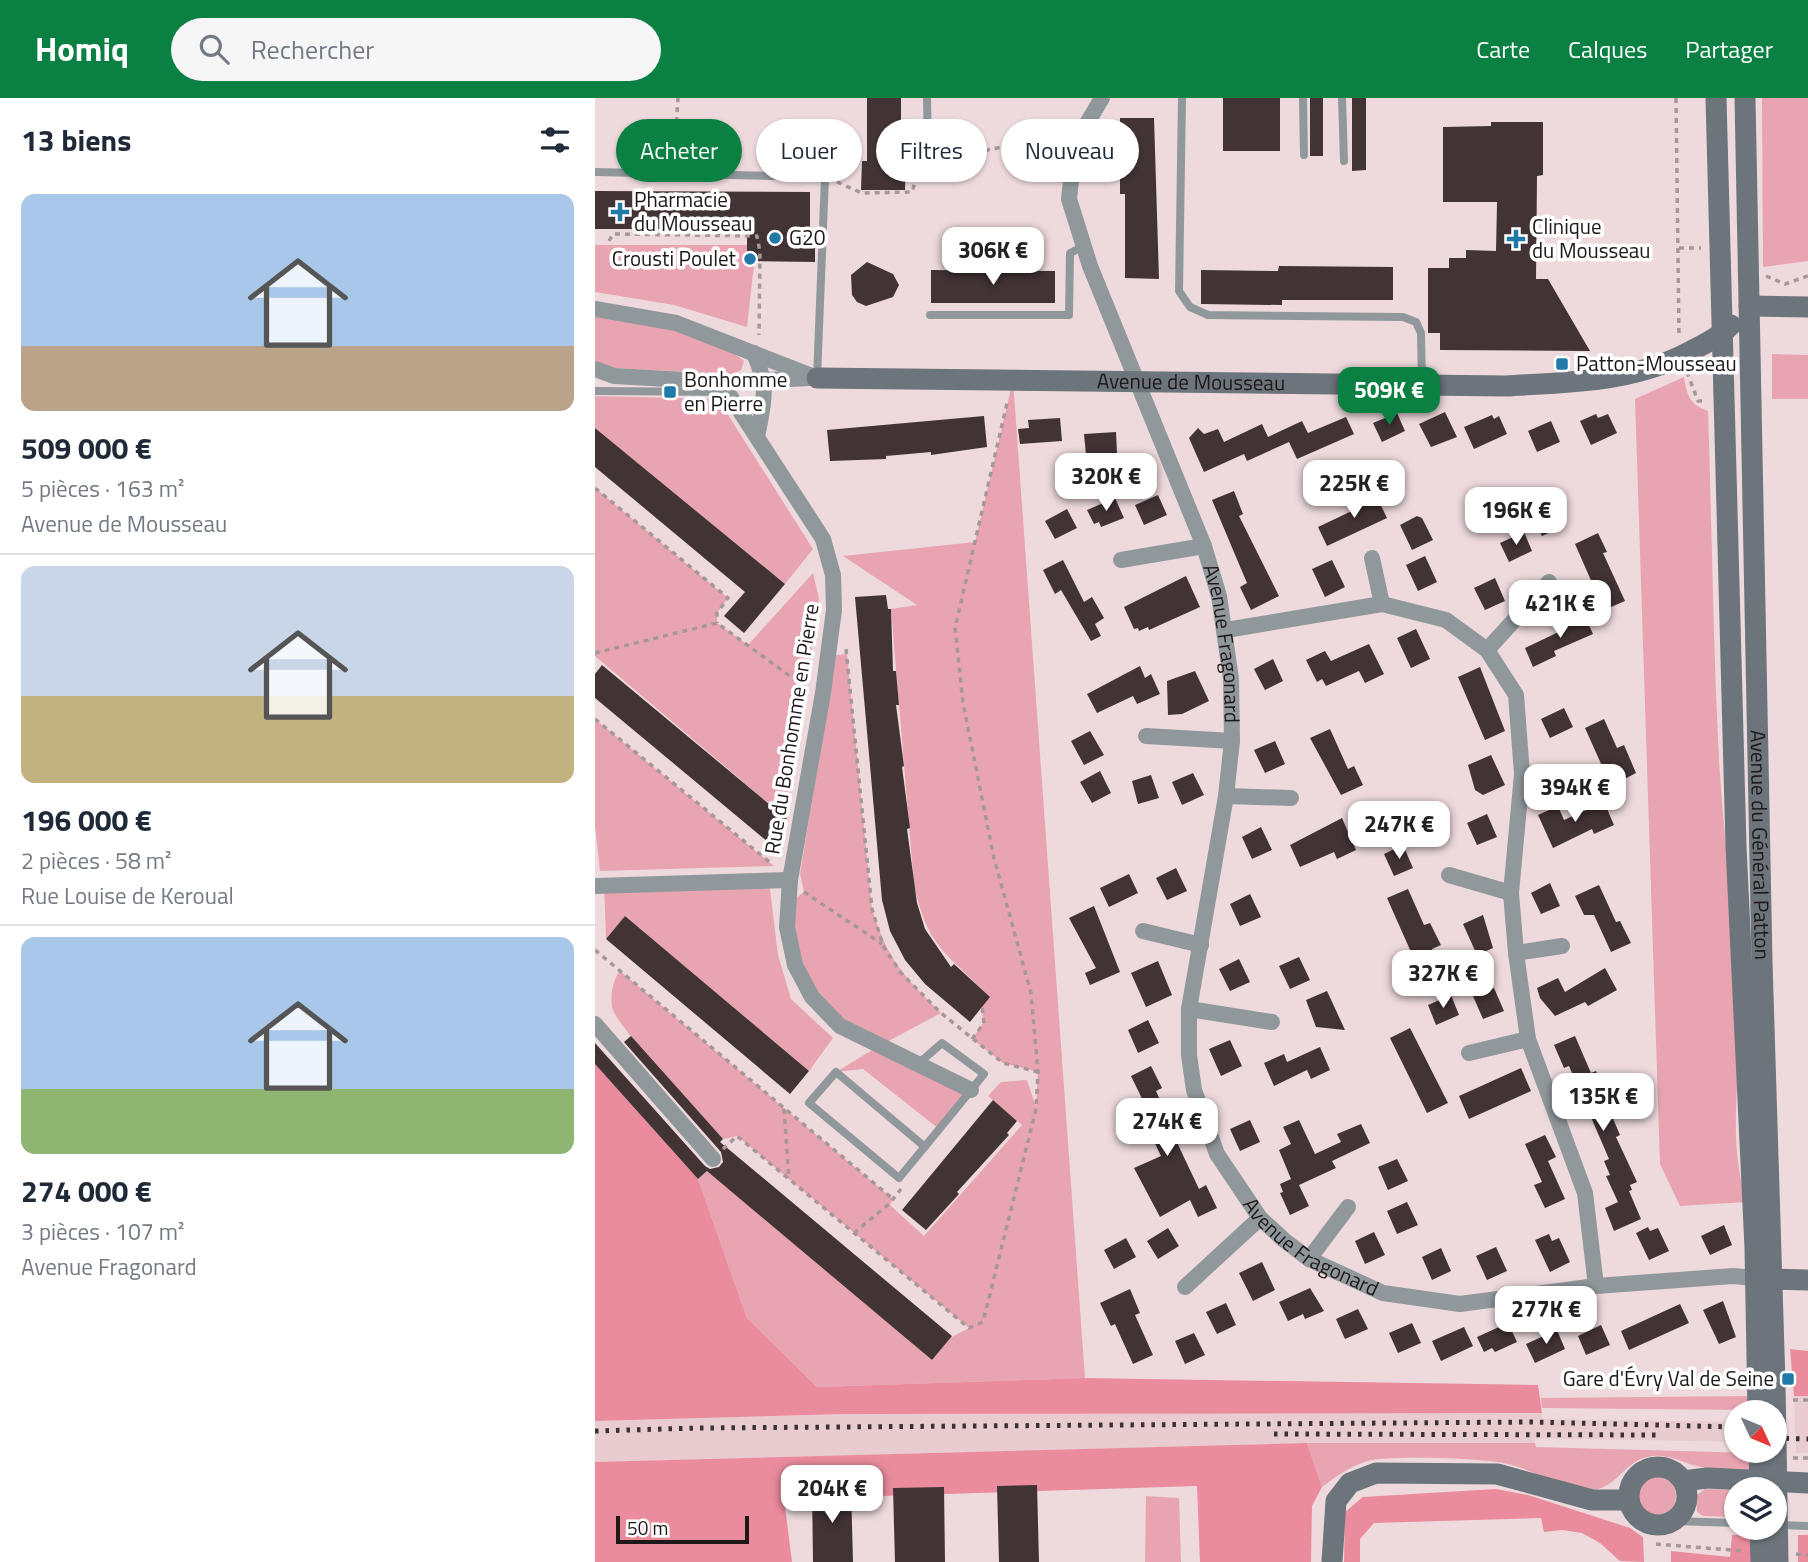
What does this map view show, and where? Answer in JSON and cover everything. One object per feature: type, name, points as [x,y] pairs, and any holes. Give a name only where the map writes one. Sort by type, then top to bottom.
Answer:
[{"type":"main road","name":"Avenue du Général Patton","points":[[1716,98],[1736,846],[1773,1390]]},
{"type":"main road","name":"Avenue du Général Patton","points":[[1745,98],[1761,948],[1764,1278]]},
{"type":"main road","points":[[1721,286],[1749,306],[1808,307]]},
{"type":"main road","name":"Avenue de Mousseau","points":[[817,378],[1506,386],[1581,381],[1636,374],[1682,357],[1723,334],[1749,306]]},
{"type":"main road","points":[[1723,334],[1750,353]]},
{"type":"main road","name":"Avenue Fragonard","points":[[1764,1278],[1808,1280]]},
{"type":"main road","points":[[1766,1400],[1773,1390]]},
{"type":"main road","points":[[1773,1390],[1786,1558]]},
{"type":"main road","points":[[1653,1468],[1669,1469],[1683,1481],[1686,1489],[1685,1508],[1673,1521],[1657,1525],[1641,1520],[1629,1500],[1632,1483],[1637,1476],[1653,1468]]},
{"type":"main road","points":[[1332,1562],[1336,1501],[1350,1483],[1376,1473],[1497,1474],[1592,1500],[1629,1500]]},
{"type":"main road","points":[[1683,1481],[1707,1478],[1808,1483]]},
{"type":"street","points":[[1090,119],[1102,98]]},
{"type":"street","name":"Avenue Fragonard","points":[[1071,182],[1069,199],[1084,246],[1204,546],[1226,630],[1231,679],[1232,741],[1226,796],[1189,1009],[1189,1055],[1203,1122],[1217,1154],[1260,1218],[1309,1259],[1383,1293],[1424,1301],[1460,1304],[1596,1286],[1733,1276],[1764,1278]]},
{"type":"street","name":"Avenue de Mousseau","points":[[595,309],[676,323],[817,378]]},
{"type":"street","points":[[754,353],[767,401],[757,437]]},
{"type":"street","name":"Avenue de Mousseau","points":[[595,369],[614,376],[725,387],[817,378]]},
{"type":"street","name":"Rue du Bonhomme en Pierre","points":[[725,387],[823,539],[832,575],[834,610],[822,700],[791,874],[787,927],[795,965],[812,997],[840,1026],[971,1090]]},
{"type":"street","name":"Avenue Fragonard","points":[[1121,560],[1204,546]]},
{"type":"street","points":[[1372,558],[1382,604]]},
{"type":"street","points":[[1487,650],[1549,582]]},
{"type":"street","points":[[1226,630],[1382,604],[1446,620],[1487,650],[1516,695],[1522,774],[1511,893],[1515,953],[1528,1039],[1585,1193],[1596,1286]]},
{"type":"street","name":"Avenue Fragonard","points":[[1146,736],[1232,741]]},
{"type":"street","points":[[1522,774],[1573,772]]},
{"type":"street","points":[[1226,796],[1291,798]]},
{"type":"street","name":"Rue du Bonhomme en Pierre","points":[[595,886],[791,874]]},
{"type":"street","points":[[1449,874],[1511,893]]},
{"type":"street","points":[[1143,931],[1201,945]]},
{"type":"street","points":[[1515,953],[1562,946]]},
{"type":"street","points":[[1189,1009],[1272,1022]]},
{"type":"street","points":[[595,1024],[713,1159]]},
{"type":"street","points":[[1469,1053],[1528,1039]]},
{"type":"street","points":[[1309,1259],[1348,1207]]},
{"type":"street","points":[[1185,1287],[1260,1218]]},
{"type":"lane","points":[[927,98],[927,119]]},
{"type":"lane","points":[[1182,98],[1179,291],[1190,307],[1208,315],[1403,317],[1416,321],[1422,333],[1422,384]]},
{"type":"lane","points":[[1303,98],[1304,155]]},
{"type":"lane","points":[[1342,98],[1344,161]]},
{"type":"lane","points":[[595,172],[616,173]]},
{"type":"lane","points":[[817,378],[825,182]]},
{"type":"lane","points":[[930,315],[1069,315],[1070,253],[1084,246]]},
{"type":"lane","points":[[595,391],[725,387]]},
{"type":"lane","points":[[918,1064],[942,1042],[984,1074],[925,1147],[899,1178],[809,1103],[836,1072],[925,1147]]},
{"type":"lane","points":[[1673,1521],[1724,1523]]},
{"type":"lane","points":[[1787,1525],[1808,1525]]},
{"type":"path","points":[[677,119],[678,98]]},
{"type":"path","points":[[1676,98],[1678,332],[1682,357],[1698,401],[1724,402]]},
{"type":"path","points":[[837,182],[862,193],[912,192],[920,165],[1001,148]]},
{"type":"path","points":[[609,241],[613,234],[757,236],[760,252],[759,335]]},
{"type":"path","points":[[713,1159],[737,1136],[969,1328],[983,1322],[1036,1109],[1038,1072],[1031,993],[994,858],[963,703],[955,628],[1013,380]]},
{"type":"path","points":[[595,488],[728,598],[717,613],[717,623]]},
{"type":"path","points":[[717,623],[822,700]]},
{"type":"path","points":[[595,653],[717,623]]},
{"type":"path","points":[[844,643],[872,909],[883,946],[901,973],[972,1039],[1003,1063],[1038,1072]]},
{"type":"path","points":[[595,719],[774,866],[791,874],[800,874],[804,892],[883,946]]},
{"type":"path","points":[[595,950],[893,1199]]},
{"type":"path","points":[[972,1039],[983,1023],[982,1006]]},
{"type":"path","points":[[784,1109],[789,1179]]},
{"type":"path","points":[[1773,1390],[1808,1400]]},
{"type":"path","points":[[1787,1458],[1808,1458]]},
{"type":"path","points":[[1656,1545],[1757,1557]]},
{"type":"path","points":[[1786,1558],[1808,1555]]},
{"type":"shaded area","points":[[1762,98],[1808,98],[1808,261],[1763,267]]},
{"type":"shaded area","points":[[595,245],[752,245],[754,265],[747,327],[674,305],[595,292]]},
{"type":"shaded area","points":[[595,314],[653,324],[713,342],[744,361],[741,370],[733,374],[609,368],[595,363]]},
{"type":"shaded area","points":[[1772,354],[1808,355],[1808,399],[1772,399]]},
{"type":"shaded area","points":[[1684,377],[1690,399],[1708,411],[1719,760],[1740,1028],[1736,1103],[1737,1152],[1747,1202],[1680,1206],[1660,1164],[1635,399]]},
{"type":"shaded area","points":[[1013,380],[1085,1378],[817,1387],[747,1318],[698,1179],[709,1170],[932,1360],[950,1338],[969,1328],[737,1136],[723,1139],[628,1033],[612,1007],[611,998],[620,971],[893,1199],[890,1205],[924,1236],[1022,1125],[988,1096],[1001,1082],[1027,1080],[1036,1107],[1038,1072],[1003,1063],[972,1039],[983,1023],[982,1006],[989,997],[941,949],[933,937],[926,924],[914,884],[891,609],[917,605],[843,556],[975,542]]},
{"type":"shaded area","points":[[595,396],[718,399],[813,549],[785,584],[595,428]]},
{"type":"shaded area","points":[[595,488],[728,598],[717,613],[717,623],[748,645],[813,573],[819,599],[787,819],[595,656]]},
{"type":"shaded area","points":[[847,654],[872,909],[884,942],[898,966],[941,1013],[881,1045],[971,1090],[939,1129],[863,1069],[836,1072],[879,1046],[840,1026],[795,965],[788,904],[804,892],[800,874],[836,655]]},
{"type":"shaded area","points":[[595,719],[774,866],[600,871],[595,825]]},
{"type":"shaded area","points":[[769,881],[778,955],[791,999],[833,1038],[809,1071],[625,916],[606,939],[604,885]]},
{"type":"shaded area","points":[[595,1064],[698,1179],[747,1318],[817,1387],[1085,1378],[1538,1385],[1542,1413],[845,1414],[595,1421]]},
{"type":"shaded area","points":[[1790,1349],[1808,1351],[1808,1396],[1794,1396]]},
{"type":"shaded area","points":[[1749,1396],[1749,1400],[1724,1400],[1724,1410],[1542,1408],[1541,1398]]},
{"type":"shaded area","points":[[1794,1396],[1808,1396],[1808,1453],[1796,1453]]},
{"type":"shaded area","points":[[1542,1413],[1543,1419],[1724,1422],[1724,1442],[1535,1438],[1535,1443],[1307,1443],[595,1462],[595,1421],[845,1414]]},
{"type":"shaded area","points":[[1307,1443],[1535,1443],[1536,1447],[1724,1452],[1724,1463],[1752,1463],[1752,1472],[1707,1468],[1653,1456],[1639,1460],[1605,1486],[1588,1490],[1569,1487],[1501,1463],[1462,1459],[1396,1458],[1361,1463],[1322,1487]]},
{"type":"shaded area","points":[[1307,1443],[1322,1487],[1312,1506],[1311,1562],[1200,1562],[1197,1486],[784,1499],[792,1562],[595,1562],[595,1462]]},
{"type":"shaded area","points":[[1657,1477],[1671,1482],[1676,1496],[1671,1510],[1657,1515],[1643,1510],[1638,1496],[1643,1482]]},
{"type":"shaded area","points":[[1496,1489],[1528,1495],[1630,1528],[1643,1537],[1644,1562],[1620,1561],[1600,1543],[1582,1533],[1562,1530],[1544,1532],[1541,1518],[1374,1523],[1360,1539],[1360,1562],[1344,1562],[1345,1512],[1363,1497]]},
{"type":"shaded area","points":[[1705,1489],[1724,1490],[1724,1517],[1703,1516],[1697,1512],[1696,1496]]},
{"type":"shaded area","points":[[1146,1496],[1179,1498],[1181,1562],[1145,1562]]},
{"type":"shaded area","points":[[1798,1535],[1808,1535],[1808,1562],[1798,1562]]},
{"type":"shaded area","points":[[1732,1540],[1752,1540],[1753,1562],[1671,1562],[1671,1551],[1730,1557]]},
{"type":"building","points":[[867,98],[901,98],[901,119],[876,119],[876,182],[905,182],[905,190],[861,190],[862,161],[867,161]]},
{"type":"building","points":[[1223,98],[1280,98],[1280,151],[1223,151]]},
{"type":"building","points":[[1310,98],[1323,98],[1323,156],[1310,156]]},
{"type":"building","points":[[1352,98],[1366,98],[1366,170],[1352,171]]},
{"type":"building","points":[[1154,118],[1159,279],[1125,278],[1125,194],[1120,194],[1120,182],[1139,182],[1139,119],[1120,119]]},
{"type":"building","name":"Clinique du Mousseau","points":[[1491,122],[1543,122],[1543,175],[1537,176],[1536,279],[1548,279],[1590,351],[1440,350],[1440,333],[1428,333],[1428,268],[1449,268],[1449,258],[1466,258],[1466,250],[1496,251],[1497,202],[1443,202],[1443,127],[1491,126]]},
{"type":"building","points":[[595,191],[810,192],[810,240],[815,241],[815,262],[747,261],[747,229],[595,229]]},
{"type":"building","points":[[867,262],[893,274],[899,285],[893,297],[866,306],[857,302],[852,295],[851,275]]},
{"type":"building","points":[[1279,266],[1393,267],[1393,300],[1282,300],[1282,305],[1201,304],[1201,270],[1278,271]]},
{"type":"building","points":[[931,270],[1055,271],[1055,303],[931,303]]},
{"type":"building","points":[[1445,412],[1457,437],[1431,447],[1419,424]]},
{"type":"building","points":[[1397,413],[1405,431],[1382,442],[1373,423]]},
{"type":"building","points":[[1596,414],[1598,418],[1608,414],[1617,433],[1591,445],[1580,421]]},
{"type":"building","points":[[1492,415],[1494,419],[1499,416],[1507,434],[1474,449],[1464,427]]},
{"type":"building","points":[[984,416],[987,447],[931,455],[931,452],[886,456],[886,459],[830,461],[827,430]]},
{"type":"building","points":[[1346,417],[1354,434],[1297,459],[1289,442],[1247,461],[1244,454],[1204,472],[1189,438],[1198,428],[1204,434],[1218,429],[1224,442],[1262,424],[1268,437],[1302,421],[1308,433]]},
{"type":"building","points":[[1060,418],[1062,441],[1020,444],[1018,429],[1029,428],[1028,420]]},
{"type":"building","points":[[1551,421],[1560,442],[1537,452],[1528,431]]},
{"type":"building","points":[[595,428],[785,584],[744,633],[724,616],[745,592],[595,467]]},
{"type":"building","points":[[1116,432],[1117,453],[1086,455],[1084,434]]},
{"type":"building","points":[[1234,491],[1243,514],[1239,516],[1279,596],[1251,610],[1240,587],[1247,583],[1212,500]]},
{"type":"building","points":[[1375,493],[1387,518],[1327,546],[1318,527],[1356,509],[1353,504]]},
{"type":"building","points":[[1158,495],[1167,515],[1144,525],[1135,505]]},
{"type":"building","points":[[1115,498],[1124,518],[1101,527],[1099,522],[1094,524],[1087,510]]},
{"type":"building","points":[[1555,507],[1564,526],[1542,536],[1533,517]]},
{"type":"building","points":[[1067,509],[1077,528],[1055,539],[1045,521]]},
{"type":"building","points":[[1417,516],[1422,518],[1433,540],[1412,550],[1400,525]]},
{"type":"building","points":[[1524,532],[1532,551],[1509,562],[1500,543]]},
{"type":"building","points":[[1598,533],[1607,552],[1603,553],[1625,601],[1604,610],[1575,544]]},
{"type":"building","points":[[1425,556],[1437,582],[1418,591],[1406,565]]},
{"type":"building","points":[[1063,560],[1084,602],[1092,597],[1104,618],[1095,624],[1101,636],[1091,641],[1061,590],[1055,594],[1043,570]]},
{"type":"building","points":[[1332,560],[1345,587],[1325,597],[1312,569]]},
{"type":"building","points":[[1186,576],[1200,607],[1149,630],[1148,627],[1139,631],[1138,628],[1134,629],[1124,607]]},
{"type":"building","points":[[1495,578],[1505,601],[1485,610],[1474,588]]},
{"type":"building","points":[[886,595],[888,609],[891,609],[893,671],[896,671],[899,705],[896,705],[910,828],[907,829],[917,903],[925,929],[951,967],[954,964],[990,997],[970,1022],[925,984],[905,960],[890,931],[882,900],[855,597]]},
{"type":"building","points":[[1583,612],[1593,634],[1554,651],[1556,656],[1533,667],[1525,648],[1567,628],[1563,621]]},
{"type":"building","points":[[1416,629],[1430,659],[1411,668],[1397,638]]},
{"type":"building","points":[[1369,644],[1384,674],[1365,683],[1359,671],[1326,686],[1322,679],[1317,682],[1306,660],[1325,651],[1331,661]]},
{"type":"building","points":[[1273,659],[1283,681],[1265,690],[1254,669]]},
{"type":"building","points":[[602,665],[787,819],[768,842],[595,698],[595,674]]},
{"type":"building","points":[[1140,666],[1145,678],[1151,674],[1160,694],[1137,704],[1133,696],[1097,713],[1087,694]]},
{"type":"building","points":[[1480,667],[1505,731],[1485,740],[1458,677]]},
{"type":"building","points":[[1195,671],[1209,701],[1182,714],[1168,715],[1167,681]]},
{"type":"building","points":[[1564,708],[1573,727],[1550,738],[1541,719]]},
{"type":"building","points":[[1604,719],[1617,748],[1624,745],[1636,773],[1611,786],[1585,728]]},
{"type":"building","points":[[1330,729],[1348,769],[1354,766],[1363,785],[1341,795],[1310,738]]},
{"type":"building","points":[[1090,731],[1104,755],[1084,765],[1071,741]]},
{"type":"building","points":[[1275,741],[1285,764],[1265,773],[1254,750]]},
{"type":"building","points":[[1491,755],[1505,785],[1483,795],[1475,790],[1468,765]]},
{"type":"building","points":[[1100,771],[1111,793],[1092,803],[1080,782]]},
{"type":"building","points":[[1193,773],[1204,795],[1182,805],[1172,782]]},
{"type":"building","points":[[1151,775],[1159,798],[1138,804],[1132,781]]},
{"type":"building","points":[[1604,802],[1614,825],[1594,834],[1592,829],[1553,848],[1538,815],[1558,806],[1564,820]]},
{"type":"building","points":[[1438,810],[1447,829],[1416,844],[1407,824]]},
{"type":"building","points":[[1487,814],[1497,837],[1477,845],[1467,823]]},
{"type":"building","points":[[1342,818],[1356,850],[1337,859],[1334,852],[1300,867],[1290,845]]},
{"type":"building","points":[[1261,827],[1272,850],[1252,859],[1242,837]]},
{"type":"building","points":[[1403,845],[1413,868],[1394,876],[1384,854]]},
{"type":"building","points":[[1176,868],[1187,891],[1167,900],[1156,878]]},
{"type":"building","points":[[1129,874],[1138,893],[1109,907],[1100,888]]},
{"type":"building","points":[[1550,883],[1560,906],[1541,914],[1531,893]]},
{"type":"building","points":[[1599,885],[1616,922],[1620,921],[1631,943],[1611,952],[1594,915],[1584,915],[1575,896]]},
{"type":"building","points":[[1408,889],[1424,925],[1430,923],[1441,945],[1432,949],[1437,962],[1419,970],[1387,898]]},
{"type":"building","points":[[1250,894],[1261,917],[1240,926],[1230,904]]},
{"type":"building","points":[[1094,906],[1120,972],[1090,985],[1085,973],[1096,968],[1069,918]]},
{"type":"building","points":[[1483,915],[1493,948],[1477,955],[1463,924]]},
{"type":"building","points":[[625,916],[809,1071],[790,1094],[606,939]]},
{"type":"building","points":[[1299,957],[1310,980],[1290,989],[1279,966]]},
{"type":"building","points":[[1239,959],[1250,982],[1230,991],[1219,969]]},
{"type":"building","points":[[1158,961],[1172,995],[1146,1007],[1131,973]]},
{"type":"building","points":[[1605,968],[1617,990],[1588,1006],[1585,1002],[1555,1016],[1540,998],[1537,988],[1558,978],[1565,992]]},
{"type":"building","points":[[1494,988],[1504,1011],[1483,1019],[1473,996]]},
{"type":"building","points":[[1327,991],[1345,1030],[1316,1027],[1306,1000]]},
{"type":"building","points":[[1451,995],[1459,1015],[1436,1025],[1428,1005]]},
{"type":"building","points":[[1148,1020],[1159,1043],[1138,1053],[1128,1030]]},
{"type":"building","points":[[1410,1028],[1448,1103],[1427,1113],[1390,1038]]},
{"type":"building","points":[[631,1036],[723,1139],[720,1142],[952,1336],[932,1360],[707,1171],[698,1179],[595,1064],[595,1043],[705,1166],[710,1169],[719,1167],[723,1162],[721,1152],[624,1042]]},
{"type":"building","points":[[1575,1036],[1591,1073],[1596,1071],[1607,1094],[1603,1095],[1620,1135],[1616,1137],[1637,1182],[1630,1185],[1632,1190],[1629,1191],[1641,1219],[1614,1231],[1605,1208],[1618,1202],[1606,1176],[1610,1175],[1604,1161],[1609,1159],[1569,1066],[1564,1068],[1554,1045]]},
{"type":"building","points":[[1230,1040],[1242,1066],[1221,1076],[1209,1049]]},
{"type":"building","points":[[1320,1047],[1330,1070],[1311,1079],[1307,1070],[1274,1086],[1264,1063],[1284,1054],[1287,1062]]},
{"type":"building","points":[[1151,1066],[1162,1088],[1156,1091],[1174,1131],[1172,1132],[1199,1189],[1206,1185],[1217,1208],[1198,1217],[1190,1200],[1160,1217],[1134,1168],[1161,1156],[1142,1116],[1149,1113],[1131,1076]]},
{"type":"building","points":[[1521,1068],[1531,1091],[1469,1119],[1459,1096]]},
{"type":"building","points":[[993,1100],[1017,1121],[1007,1133],[1009,1135],[926,1230],[902,1210]]},
{"type":"building","points":[[1250,1120],[1260,1142],[1240,1151],[1230,1129]]},
{"type":"building","points":[[1299,1120],[1315,1154],[1341,1142],[1337,1134],[1361,1124],[1370,1143],[1332,1161],[1336,1168],[1299,1185],[1309,1206],[1290,1215],[1280,1193],[1283,1192],[1280,1184],[1291,1179],[1279,1150],[1291,1144],[1283,1127]]},
{"type":"building","points":[[1545,1135],[1556,1157],[1548,1161],[1565,1199],[1545,1208],[1534,1185],[1542,1182],[1525,1144]]},
{"type":"building","points":[[1397,1159],[1408,1181],[1388,1190],[1378,1167]]},
{"type":"building","points":[[1407,1202],[1418,1225],[1397,1234],[1387,1211]]},
{"type":"building","points":[[1724,1225],[1732,1245],[1710,1255],[1701,1236]]},
{"type":"building","points":[[1648,1227],[1650,1231],[1658,1228],[1669,1251],[1649,1260],[1636,1233]]},
{"type":"building","points":[[1168,1228],[1179,1246],[1158,1259],[1147,1241]]},
{"type":"building","points":[[1374,1232],[1385,1255],[1365,1264],[1355,1241]]},
{"type":"building","points":[[1549,1234],[1552,1241],[1559,1238],[1570,1262],[1550,1272],[1535,1240]]},
{"type":"building","points":[[1126,1238],[1136,1257],[1114,1269],[1104,1250]]},
{"type":"building","points":[[1496,1247],[1507,1271],[1487,1280],[1476,1256]]},
{"type":"building","points":[[1441,1248],[1451,1271],[1432,1280],[1422,1257]]},
{"type":"building","points":[[1262,1262],[1275,1290],[1253,1301],[1239,1273]]},
{"type":"building","points":[[1310,1288],[1324,1311],[1305,1319],[1303,1314],[1288,1321],[1279,1302]]},
{"type":"building","points":[[1130,1289],[1140,1313],[1135,1315],[1153,1355],[1133,1364],[1115,1324],[1111,1326],[1100,1303]]},
{"type":"building","points":[[1723,1301],[1736,1337],[1719,1344],[1703,1310]]},
{"type":"building","points":[[1226,1303],[1236,1325],[1217,1334],[1206,1312]]},
{"type":"building","points":[[1680,1304],[1689,1323],[1629,1350],[1621,1331]]},
{"type":"building","points":[[1358,1309],[1368,1329],[1345,1339],[1336,1319]]},
{"type":"building","points":[[1412,1323],[1421,1343],[1398,1353],[1389,1333]]},
{"type":"building","points":[[1508,1323],[1517,1342],[1495,1352],[1492,1348],[1484,1352],[1477,1337]]},
{"type":"building","points":[[1601,1325],[1610,1345],[1586,1355],[1578,1336]]},
{"type":"building","points":[[1464,1327],[1473,1346],[1441,1361],[1432,1341]]},
{"type":"building","points":[[1557,1330],[1565,1349],[1535,1363],[1526,1344]]},
{"type":"building","points":[[1194,1333],[1205,1355],[1185,1364],[1175,1341]]},
{"type":"building","points":[[1037,1485],[1039,1562],[999,1562],[997,1486]]},
{"type":"building","points":[[944,1487],[945,1562],[895,1562],[893,1488]]},
{"type":"building","points":[[851,1488],[853,1562],[813,1562],[812,1489]]},
{"type":"railway","points":[[595,1431],[1531,1422],[1724,1427]]},
{"type":"railway","points":[[1274,1434],[1659,1435]]},
{"type":"railway","points":[[1787,1438],[1808,1439]]},
{"type":"place","name":"Pharmacie du Mousseau","points":[[620,212]]},
{"type":"place","name":"G20","points":[[775,238]]},
{"type":"place","name":"Clinique du Mousseau","points":[[1516,239]]},
{"type":"place","name":"Crousti Poulet","points":[[750,259]]},
{"type":"place","name":"Patton-Mousseau","points":[[1562,364]]},
{"type":"place","name":"Bonhomme en Pierre","points":[[670,392]]},
{"type":"place","name":"Gare d'Évry Val de Seine","points":[[1788,1379]]}]
